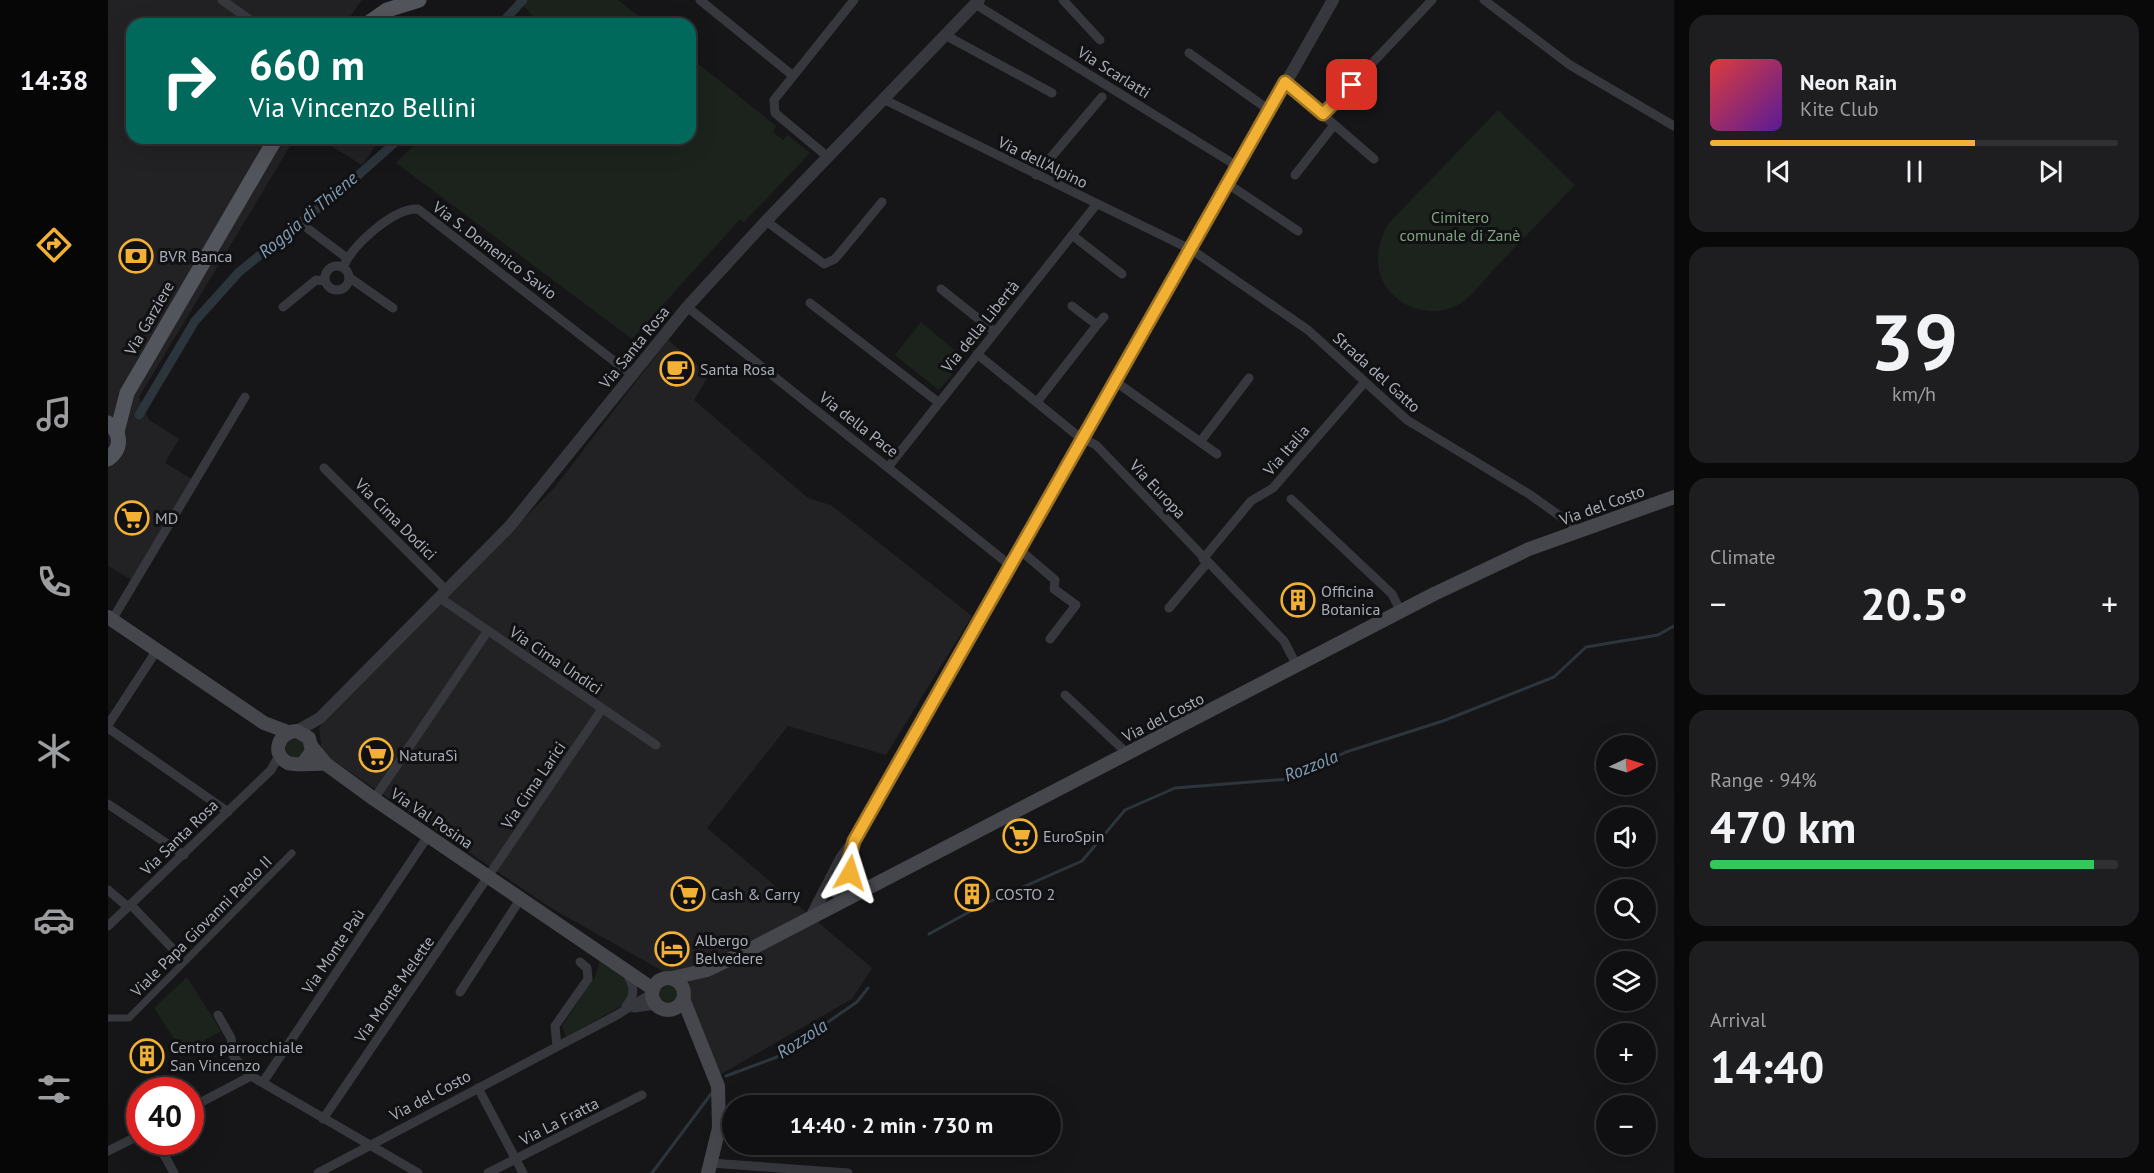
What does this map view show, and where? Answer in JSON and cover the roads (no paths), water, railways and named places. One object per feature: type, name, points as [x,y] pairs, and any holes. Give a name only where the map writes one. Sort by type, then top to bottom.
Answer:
[{"type":"main road","points":[[364,18],[381,0]]},
{"type":"main road","points":[[376,18],[387,10],[412,0]]},
{"type":"main road","name":"Via Garziere","points":[[108,459],[117,449],[112,427],[127,393],[272,144]]},
{"type":"main road","name":"Via Garziere","points":[[108,412],[127,393]]},
{"type":"main road","name":"Via del Costo","points":[[669,978],[707,970],[1401,612],[1528,549],[1674,497]]},
{"type":"main road","name":"Via Val Posina","points":[[110,619],[264,723],[286,740],[297,763]]},
{"type":"main road","name":"Via Val Posina","points":[[286,740],[306,734],[326,764],[428,836],[620,964],[695,1033]]},
{"type":"main road","points":[[297,763],[310,756],[312,744]]},
{"type":"main road","points":[[297,763],[326,764]]},
{"type":"main road","name":"Via Val Posina","points":[[620,964],[669,978]]},
{"type":"main road","points":[[707,970],[684,997],[677,1009],[657,999],[658,982],[669,978],[681,984],[684,997],[695,1033],[718,1086],[719,1128],[709,1168]]},
{"type":"street","points":[[222,0],[248,18]]},
{"type":"street","points":[[700,0],[792,75]]},
{"type":"street","points":[[828,158],[775,113],[774,100],[854,0]]},
{"type":"street","points":[[1063,0],[1100,40]]},
{"type":"street","points":[[811,917],[1333,0]]},
{"type":"street","points":[[1323,114],[1432,0]]},
{"type":"street","points":[[1484,0],[1569,64],[1674,126]]},
{"type":"street","name":"Via Santa Rosa","points":[[108,926],[271,770],[286,740],[320,718],[510,526],[687,307],[766,220],[977,2]]},
{"type":"street","name":"Via Scarlatti","points":[[977,2],[1238,166]]},
{"type":"street","points":[[945,35],[1052,93]]},
{"type":"street","points":[[1189,53],[1269,110]]},
{"type":"street","points":[[1285,82],[1374,159]]},
{"type":"street","points":[[1036,175],[1102,97]]},
{"type":"street","name":"Via dell'Alpino","points":[[883,99],[1192,250]]},
{"type":"street","points":[[1295,175],[1334,125]]},
{"type":"street","points":[[1228,184],[1298,231]]},
{"type":"street","points":[[766,220],[824,264],[835,259],[882,202]]},
{"type":"street","name":"Via della Libertà","points":[[888,466],[1096,205]]},
{"type":"street","name":"Via S. Domenico Savio","points":[[345,262],[351,251],[396,214],[407,209],[418,209],[632,375]]},
{"type":"street","points":[[307,228],[345,262],[350,278],[393,308]]},
{"type":"street","points":[[1072,235],[1122,274]]},
{"type":"street","name":"Strada del Gatto","points":[[1192,250],[1281,309],[1308,330],[1407,420],[1529,494],[1571,524],[1575,532]]},
{"type":"street","points":[[325,280],[328,269],[345,262]]},
{"type":"street","points":[[325,280],[330,287],[337,290],[347,285],[350,278]]},
{"type":"street","points":[[283,307],[316,280],[325,280]]},
{"type":"street","points":[[941,289],[995,332]]},
{"type":"street","points":[[810,303],[938,402]]},
{"type":"street","points":[[1072,306],[1097,326]]},
{"type":"street","name":"Via della Pace","points":[[687,307],[1011,566]]},
{"type":"street","points":[[1037,402],[1104,317]]},
{"type":"street","name":"Via Europa","points":[[977,354],[1070,430],[1096,445],[1284,641],[1297,666]]},
{"type":"street","points":[[1200,442],[1249,378]]},
{"type":"street","points":[[1116,382],[1217,454]]},
{"type":"street","name":"Via Italia","points":[[1205,561],[1251,501],[1273,488],[1364,383]]},
{"type":"street","points":[[110,619],[245,397]]},
{"type":"street","name":"Via Cima Dodici","points":[[324,468],[444,595]]},
{"type":"street","points":[[1291,499],[1392,594],[1401,612]]},
{"type":"street","points":[[1020,550],[1055,580],[1054,589],[1076,605],[1050,639]]},
{"type":"street","points":[[1169,608],[1205,561]]},
{"type":"street","name":"Via Cima Undici","points":[[444,595],[487,632],[656,745]]},
{"type":"street","points":[[374,799],[487,632]]},
{"type":"street","points":[[156,650],[108,726],[228,812]]},
{"type":"street","points":[[1065,695],[1128,754]]},
{"type":"street","name":"Via Cima Larici","points":[[490,877],[602,709]]},
{"type":"street","name":"Via Santa Rosa","points":[[312,744],[320,718]]},
{"type":"street","name":"Via Santa Rosa","points":[[271,770],[297,763]]},
{"type":"street","points":[[108,804],[184,855]]},
{"type":"street","name":"Via Monte Paù","points":[[263,1082],[428,836]]},
{"type":"street","points":[[854,841],[848,868],[858,893]]},
{"type":"street","name":"Viale Papa Giovanni Paolo II","points":[[108,1018],[129,1018],[292,853]]},
{"type":"street","name":"Via Monte Melette","points":[[323,1119],[490,877]]},
{"type":"street","points":[[831,879],[833,888],[843,900]]},
{"type":"street","points":[[108,890],[130,906],[173,950]]},
{"type":"street","points":[[460,992],[521,898]]},
{"type":"street","points":[[558,1046],[555,1026],[588,979],[587,968],[580,962]]},
{"type":"street","points":[[620,964],[634,990],[633,999],[621,1012]]},
{"type":"street","name":"Via del Costo","points":[[318,1173],[621,1012],[657,999]]},
{"type":"street","points":[[218,1015],[231,1038],[232,1056],[251,1076],[418,1173]]},
{"type":"street","points":[[204,1101],[251,1076]]},
{"type":"street","points":[[478,1088],[522,1173]]},
{"type":"street","name":"Via La Fratta","points":[[488,1173],[642,1095]]},
{"type":"street","points":[[108,1151],[126,1142]]},
{"type":"street","points":[[164,1155],[174,1173]]},
{"type":"street","points":[[709,1168],[848,1173]]},
{"type":"waterway","name":"Roggia di Thiene","points":[[506,18],[523,0]]},
{"type":"waterway","name":"Roggia di Thiene","points":[[139,415],[195,321],[239,272],[354,179],[393,144]]},
{"type":"waterway","name":"Rozzola","points":[[929,934],[980,906],[1082,861],[1125,810],[1175,788],[1289,779],[1346,752],[1443,721],[1554,677],[1586,647],[1658,635],[1674,626]]},
{"type":"waterway","name":"Rozzola","points":[[726,1076],[777,1057],[857,1002],[868,988]]},
{"type":"waterway","name":"Rozzola","points":[[652,1173],[711,1094]]},
{"type":"place","name":"BVR Banca","points":[[136,256]]},
{"type":"place","name":"Santa Rosa","points":[[677,369]]},
{"type":"place","name":"MD","points":[[132,518]]},
{"type":"place","name":"Officina Botanica","points":[[1298,600]]},
{"type":"place","name":"NaturaSì","points":[[376,755]]},
{"type":"place","name":"EuroSpin","points":[[1020,836]]},
{"type":"place","name":"Cash & Carry","points":[[688,894]]},
{"type":"place","name":"COSTO 2","points":[[972,894]]},
{"type":"place","name":"Albergo Belvedere","points":[[672,949]]},
{"type":"place","name":"Centro parrocchiale San Vincenzo","points":[[147,1056]]},
{"type":"park label","name":"Cimitero comunale di Zanè","points":[[1460,226]]}]
